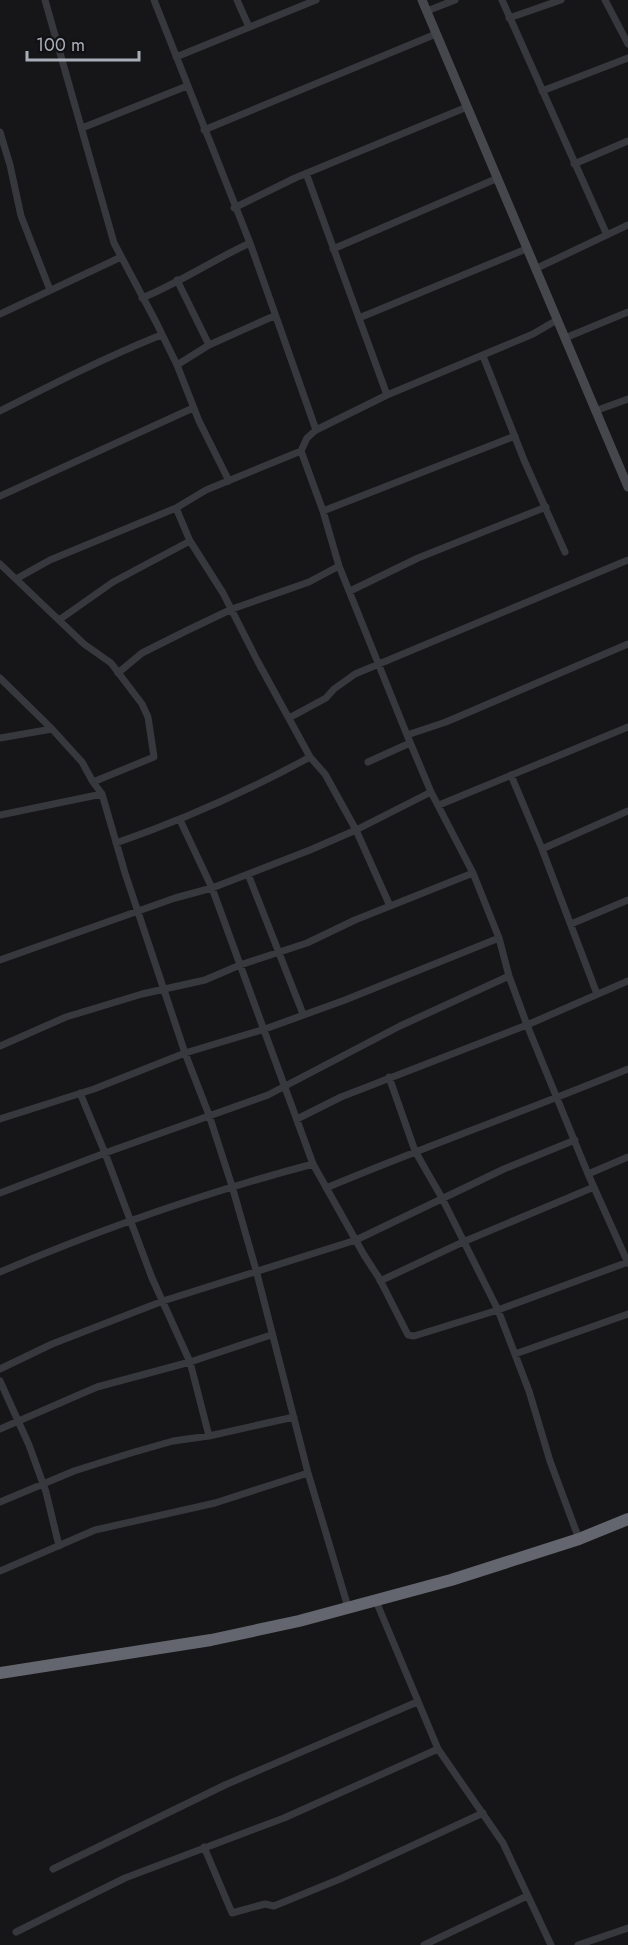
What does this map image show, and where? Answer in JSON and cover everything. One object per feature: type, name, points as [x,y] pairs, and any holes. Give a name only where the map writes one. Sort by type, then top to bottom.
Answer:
[{"type":"highway","points":[[0,1673],[211,1640],[299,1621],[451,1580],[579,1539],[628,1519]]},
{"type":"street","points":[[45,0],[114,243],[177,365],[193,408],[229,481]]},
{"type":"street","points":[[154,0],[234,208],[250,243],[316,430]]},
{"type":"street","points":[[237,0],[249,27]]},
{"type":"street","points":[[176,57],[315,0]]},
{"type":"street","points":[[422,0],[627,484]]},
{"type":"street","points":[[427,11],[455,0]]},
{"type":"street","points":[[502,0],[607,235]]},
{"type":"street","points":[[509,18],[561,0]]},
{"type":"street","points":[[605,0],[628,45]]},
{"type":"street","points":[[204,130],[436,34]]},
{"type":"street","points":[[542,92],[628,58]]},
{"type":"street","points":[[82,128],[187,86]]},
{"type":"street","points":[[234,208],[306,173],[467,107]]},
{"type":"street","points":[[0,132],[21,216],[50,290]]},
{"type":"street","points":[[574,164],[628,141]]},
{"type":"street","points":[[306,173],[387,395]]},
{"type":"street","points":[[333,249],[498,178]]},
{"type":"street","points":[[536,269],[628,225]]},
{"type":"street","points":[[142,298],[163,290],[177,280],[250,243]]},
{"type":"street","points":[[359,318],[526,249]]},
{"type":"street","points":[[0,314],[121,257]]},
{"type":"street","points":[[177,280],[209,345]]},
{"type":"street","points":[[565,338],[628,312]]},
{"type":"street","points":[[177,365],[209,345],[274,316]]},
{"type":"street","points":[[16,579],[50,561],[176,508],[206,490],[301,451],[307,438],[316,430],[387,395],[483,356],[557,320]]},
{"type":"street","points":[[0,411],[109,356],[161,335]]},
{"type":"street","points":[[483,356],[566,552]]},
{"type":"street","points":[[595,411],[628,399]]},
{"type":"street","points":[[1,493],[193,408]]},
{"type":"street","points":[[323,511],[515,436]]},
{"type":"street","points":[[180,820],[212,888],[313,1164],[408,1335],[414,1336],[498,1310],[628,1262],[588,1174],[527,1025],[509,976],[499,938],[473,873],[431,792],[410,743],[339,566],[323,511],[301,451]]},
{"type":"street","points":[[350,591],[418,558],[546,507]]},
{"type":"street","points":[[176,508],[190,541],[201,555],[231,609],[288,718],[310,757],[325,774],[356,830],[390,906]]},
{"type":"street","points":[[59,620],[113,582],[190,541]]},
{"type":"street","points":[[288,718],[326,698],[334,689],[355,674],[628,560]]},
{"type":"street","points":[[0,564],[84,644],[111,663],[142,704],[148,717],[154,757],[93,782]]},
{"type":"street","points":[[117,673],[142,653],[231,609],[309,582],[339,566]]},
{"type":"street","points":[[407,735],[455,718],[628,644]]},
{"type":"street","points":[[0,678],[82,762],[102,794],[185,1053],[209,1115],[232,1186],[308,1473],[348,1607]]},
{"type":"street","points":[[439,805],[628,727]]},
{"type":"street","points":[[0,738],[52,729]]},
{"type":"street","points":[[368,762],[410,743]]},
{"type":"street","points":[[116,843],[180,820],[259,785],[310,757]]},
{"type":"street","points":[[511,775],[542,849],[597,994]]},
{"type":"street","points":[[0,960],[248,874],[356,830],[431,792]]},
{"type":"street","points":[[0,815],[102,794]]},
{"type":"street","points":[[542,849],[628,811]]},
{"type":"street","points":[[0,1046],[66,1017],[142,994],[205,980],[240,965],[307,943],[355,920],[473,873]]},
{"type":"street","points":[[248,874],[303,1014]]},
{"type":"street","points":[[571,924],[628,900]]},
{"type":"street","points":[[0,1119],[80,1093],[185,1053],[265,1029],[345,1000],[499,938]]},
{"type":"street","points":[[0,1193],[268,1095],[400,1026],[509,976]]},
{"type":"street","points":[[297,1119],[341,1096],[527,1025],[628,981]]},
{"type":"street","points":[[326,1188],[415,1150],[557,1098],[628,1069]]},
{"type":"street","points":[[389,1077],[415,1150],[442,1198],[498,1310],[579,1539]]},
{"type":"street","points":[[80,1093],[163,1301],[190,1362],[209,1437]]},
{"type":"street","points":[[0,1370],[52,1344],[163,1301],[356,1240],[504,1169],[575,1140]]},
{"type":"street","points":[[588,1174],[628,1157]]},
{"type":"street","points":[[0,1272],[232,1186],[313,1164]]},
{"type":"street","points":[[380,1281],[464,1242],[594,1187]]},
{"type":"street","points":[[515,1354],[628,1314]]},
{"type":"street","points":[[0,1429],[97,1387],[190,1362],[272,1335]]},
{"type":"street","points":[[0,1381],[29,1445],[43,1484],[59,1546]]},
{"type":"street","points":[[0,1502],[74,1471],[172,1441],[209,1437],[294,1417]]},
{"type":"street","points":[[0,1570],[95,1530],[139,1518],[215,1503],[308,1473]]},
{"type":"street","points":[[376,1601],[438,1749],[503,1843],[551,1945]]},
{"type":"street","points":[[53,1869],[225,1785],[417,1702]]},
{"type":"street","points":[[16,1932],[125,1878],[284,1818],[438,1749]]},
{"type":"street","points":[[204,1848],[232,1912],[264,1904],[274,1906],[340,1879],[483,1814]]},
{"type":"street","points":[[424,1945],[527,1896]]},
{"type":"street","points":[[578,1945],[628,1928]]}]
